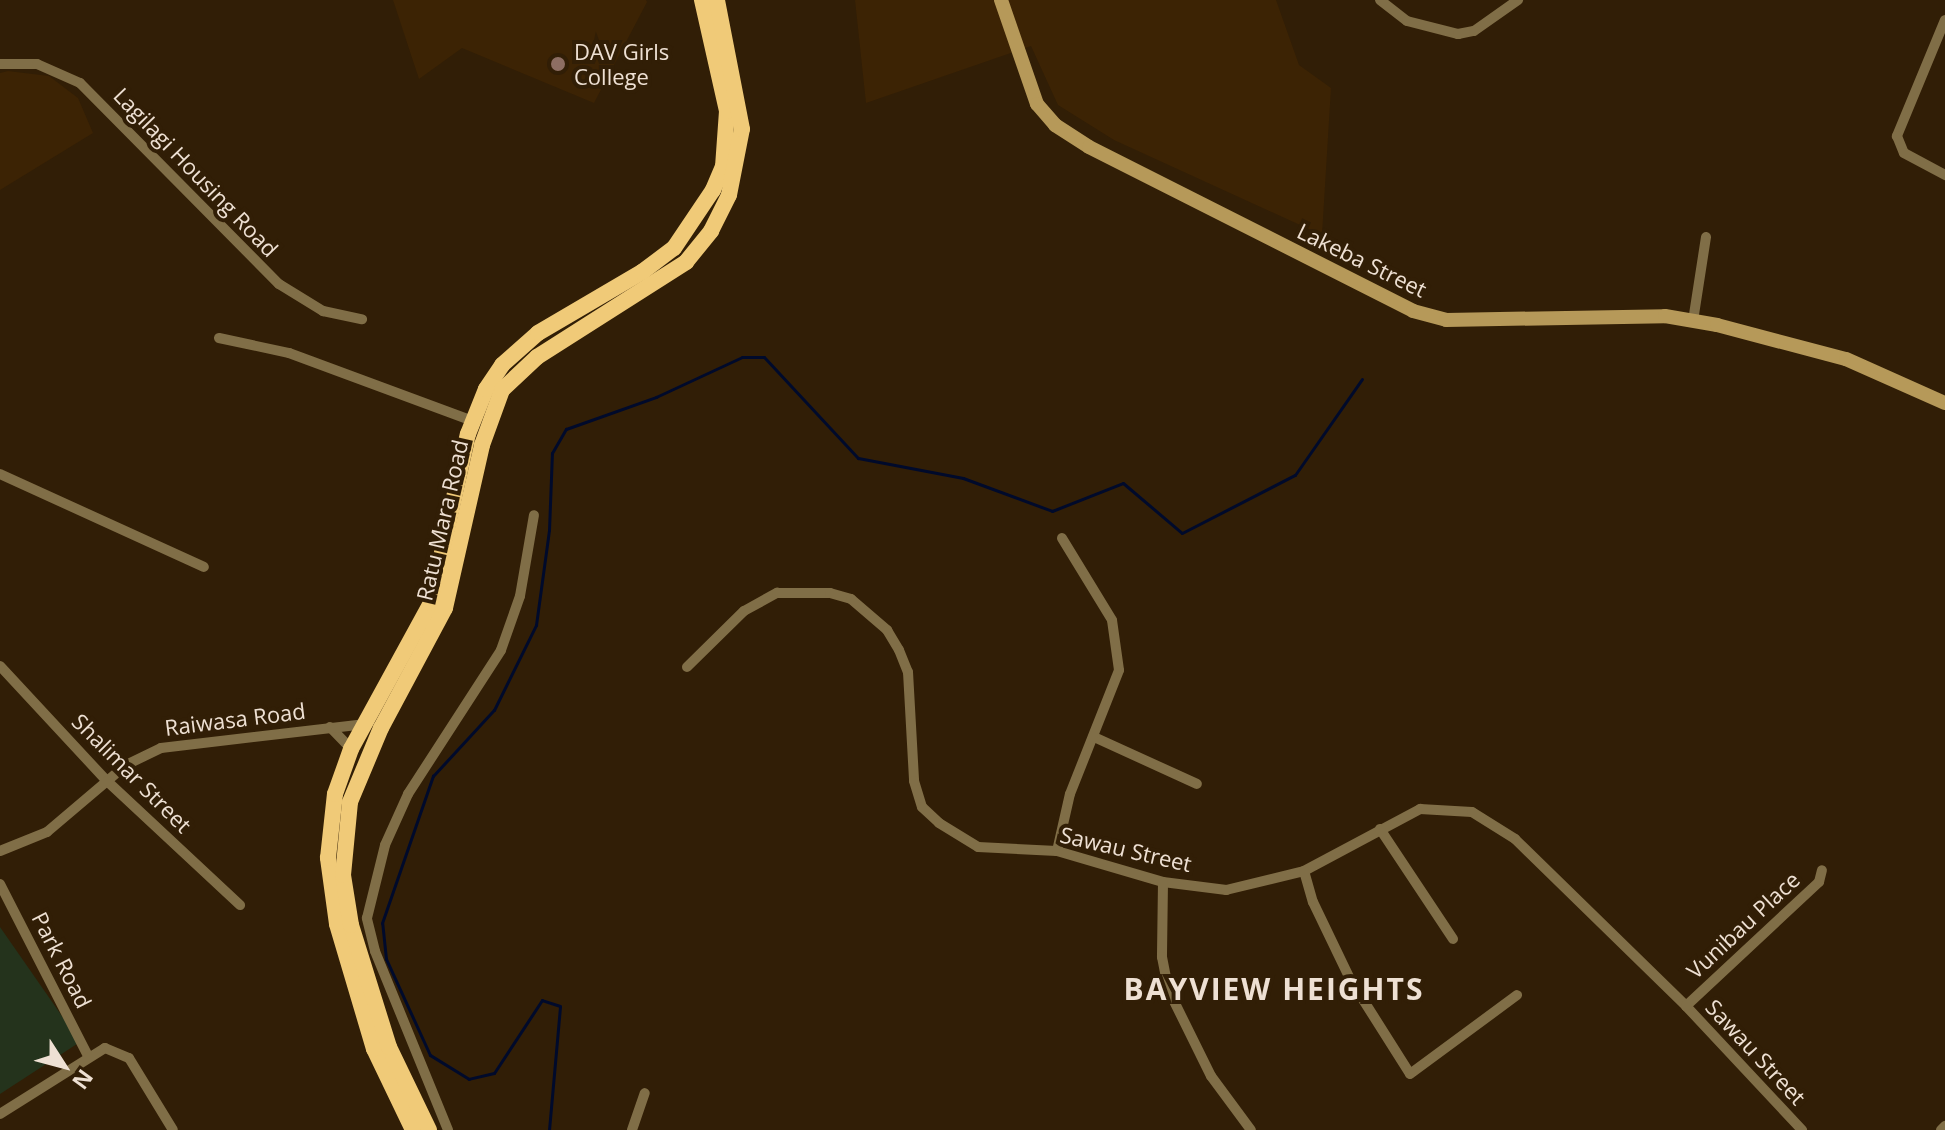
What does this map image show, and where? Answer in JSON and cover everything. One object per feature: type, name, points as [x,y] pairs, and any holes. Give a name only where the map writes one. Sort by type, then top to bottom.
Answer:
[{"type":"highway","name":"Ratu Mara Road","points":[[413,1130],[374,1049],[330,891],[329,829],[351,749],[431,603],[473,421],[486,389],[511,357],[561,318],[659,260],[702,212],[723,167],[727,111],[702,0]]},
{"type":"highway","name":"Ratu Mara Road","points":[[429,1130],[389,1047],[351,925],[343,875],[350,802],[381,728],[445,608],[487,423],[502,390],[537,357],[686,262],[711,231],[729,195],[742,129],[717,0]]},
{"type":"main road","name":"Lakeba Street","points":[[1001,0],[1037,104],[1055,125],[1089,147],[1413,311],[1446,320],[1665,316],[1800,344],[1945,403]]},
{"type":"street","points":[[1380,0],[1407,21],[1458,34],[1474,31],[1518,0]]},
{"type":"street","points":[[1945,20],[1897,136],[1904,153],[1945,175]]},
{"type":"street","name":"Lagilagi Housing Road","points":[[0,64],[37,64],[80,83],[279,284],[323,311],[362,319]]},
{"type":"street","points":[[1693,321],[1706,237]]},
{"type":"street","points":[[219,338],[289,353],[473,421]]},
{"type":"street","points":[[0,474],[204,567]]},
{"type":"street","points":[[448,1130],[380,964],[367,918],[385,845],[408,794],[501,650],[520,596],[534,515]]},
{"type":"street","points":[[1057,851],[1070,794],[1119,670],[1118,644],[1112,620],[1062,538]]},
{"type":"street","name":"Sawau Street","points":[[687,667],[744,611],[777,593],[830,593],[851,599],[887,630],[908,672],[909,754],[922,807],[950,833],[978,847],[1057,851],[1163,882],[1226,890],[1304,871],[1420,809],[1449,807],[1492,822],[1686,1006],[1802,1130]]},
{"type":"street","name":"Shalimar Street","points":[[0,666],[107,781],[240,905]]},
{"type":"street","name":"Raiwasa Road","points":[[0,851],[47,832],[138,757],[161,748],[364,724]]},
{"type":"street","points":[[330,727],[351,749]]},
{"type":"street","points":[[1094,737],[1197,784]]},
{"type":"street","points":[[1380,829],[1453,939]]},
{"type":"street","name":"Vunibau Place","points":[[1686,1006],[1819,882],[1822,870]]},
{"type":"street","points":[[1304,871],[1350,979],[1410,1074],[1517,995]]},
{"type":"street","points":[[1163,882],[1162,957],[1168,989],[1211,1076],[1251,1130]]},
{"type":"street","name":"Park Road","points":[[0,884],[87,1054]]},
{"type":"street","points":[[0,1114],[87,1054],[105,1048],[129,1058],[173,1130]]},
{"type":"street","points":[[632,1130],[645,1093]]},
{"type":"shaded area","name":"DAV Girls College","points":[[393,0],[647,2],[594,103],[462,48],[419,79]]},
{"type":"shaded area","points":[[855,0],[1276,0],[1299,65],[1331,88],[1322,235],[1114,140],[1058,105],[1031,46],[866,103]]},
{"type":"shaded area","points":[[8,71],[49,76],[78,98],[93,133],[0,190],[0,73]]},
{"type":"green space","points":[[0,927],[80,1042],[0,1094]]},
{"type":"waterway","points":[[549,1130],[560,1006],[542,1000],[494,1073],[469,1079],[430,1055],[386,959],[382,923],[433,776],[494,710],[536,625],[549,530],[552,453],[566,429],[656,397],[742,357],[764,357],[858,458],[963,478],[1052,511],[1123,483],[1182,533],[1295,475],[1362,379]]},
{"type":"place","name":"DAV Girls College","points":[[558,64]]},
{"type":"district","name":"BAYVIEW HEIGHTS","points":[[1274,989]]}]
